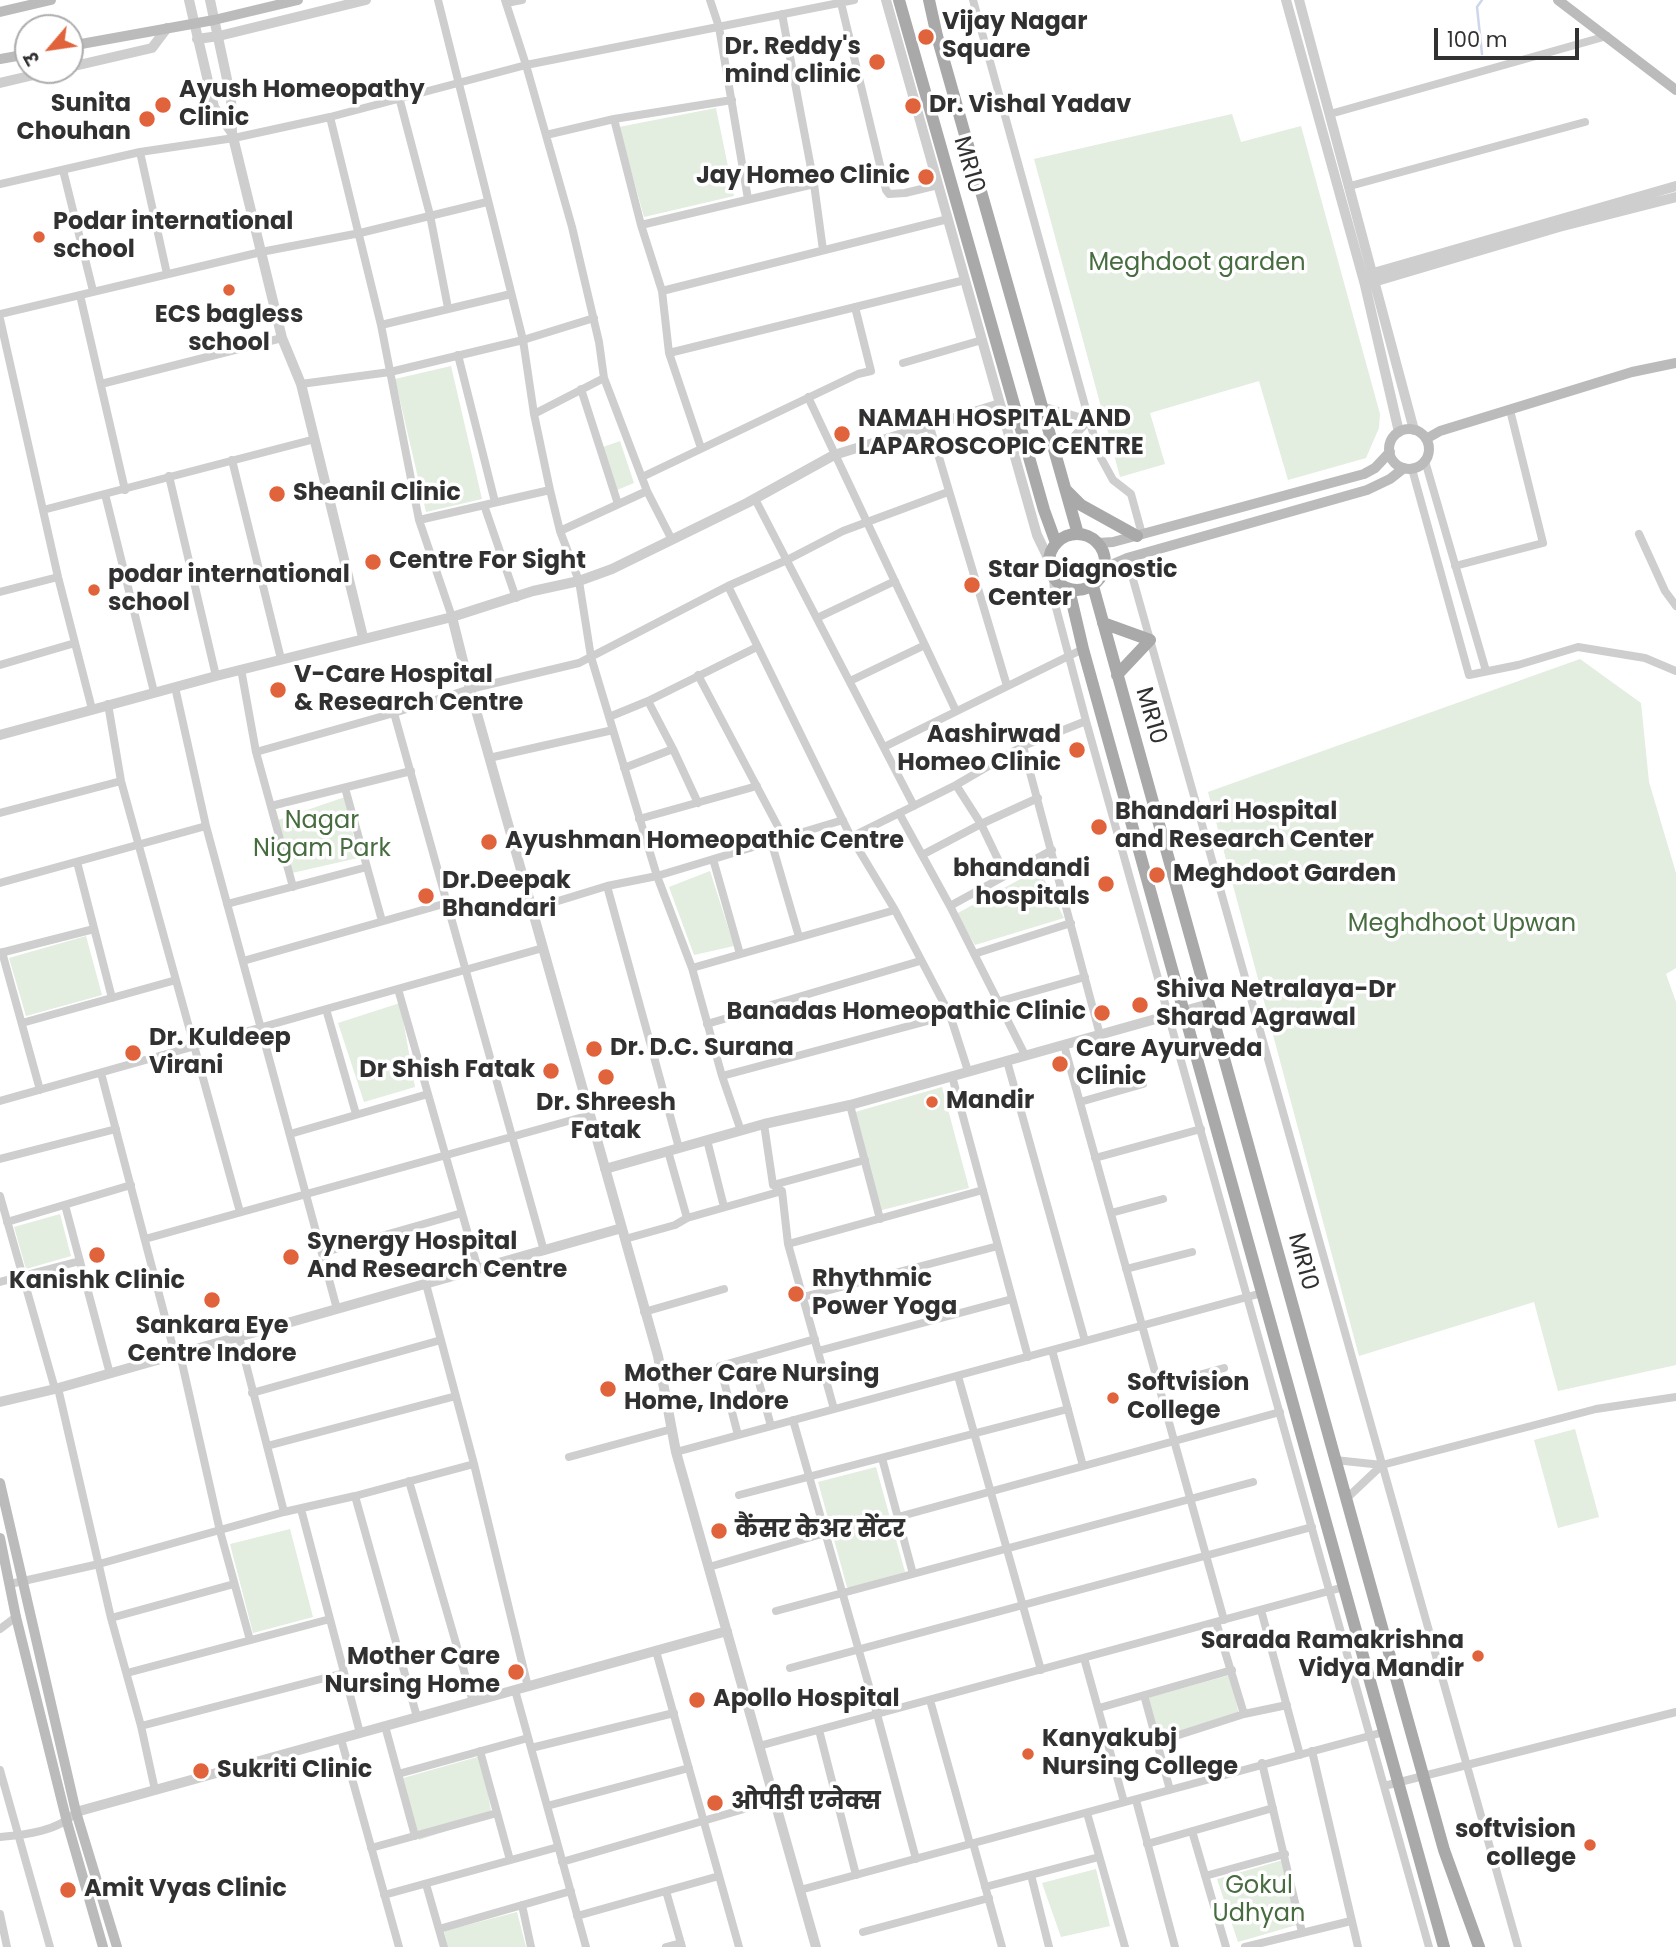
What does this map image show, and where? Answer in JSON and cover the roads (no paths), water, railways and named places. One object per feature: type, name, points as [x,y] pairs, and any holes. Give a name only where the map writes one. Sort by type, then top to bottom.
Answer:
[{"type":"main road","points":[[0,12],[51,0]]},
{"type":"main road","points":[[84,43],[214,20],[298,0]]},
{"type":"main road","name":"MR10","points":[[900,0],[1044,510],[1056,543]]},
{"type":"main road","name":"MR10","points":[[929,0],[1078,534]]},
{"type":"main road","points":[[1559,0],[1676,90]]},
{"type":"main road","points":[[1426,439],[1440,431],[1632,372],[1676,363]]},
{"type":"main road","points":[[1105,567],[1127,558],[1367,490],[1425,461],[1429,450],[1426,439],[1414,430],[1399,432],[1391,440],[1390,452],[1394,462],[1408,468]]},
{"type":"main road","points":[[1098,543],[1140,535],[1364,474],[1375,468],[1390,452]]},
{"type":"main road","points":[[1064,488],[1082,505],[1140,535]]},
{"type":"main road","points":[[1070,535],[1092,538],[1106,558],[1103,575],[1093,586],[1077,591],[1069,589],[1053,578],[1049,560],[1056,543],[1070,535]]},
{"type":"main road","name":"MR10","points":[[1093,586],[1423,1776],[1444,1850],[1479,1947]]},
{"type":"main road","name":"MR10","points":[[1069,589],[1083,649],[1444,1947]]},
{"type":"main road","points":[[1103,623],[1150,640],[1117,675]]},
{"type":"main road","points":[[0,1483],[6,1555]]},
{"type":"main road","points":[[0,1538],[76,1812],[117,1947]]},
{"type":"main road","points":[[12,1576],[16,1617],[67,1822],[103,1947]]},
{"type":"street","points":[[189,0],[214,107],[233,136]]},
{"type":"street","points":[[210,0],[231,98],[233,136],[282,338],[302,384],[363,637]]},
{"type":"street","points":[[197,38],[219,36],[366,0]]},
{"type":"street","points":[[438,0],[523,340],[534,414],[550,490],[560,531],[579,580],[591,657],[657,876],[692,968],[722,1076],[741,1131]]},
{"type":"street","points":[[522,0],[506,2],[546,135],[594,318],[604,378],[647,491],[671,540]]},
{"type":"street","points":[[710,0],[719,27],[748,199]]},
{"type":"street","points":[[0,184],[140,152],[330,117],[526,65],[854,0]]},
{"type":"street","points":[[886,0],[1037,535],[1049,560]]},
{"type":"street","points":[[973,0],[1089,420],[1101,458],[1112,480],[1131,494],[1140,535]]},
{"type":"street","points":[[1286,0],[1414,430]]},
{"type":"street","points":[[1299,0],[1350,186],[1399,432]]},
{"type":"street","points":[[841,2],[886,190],[889,194],[905,193],[938,185]]},
{"type":"street","points":[[782,14],[814,184],[823,250]]},
{"type":"street","points":[[84,63],[152,48],[167,28]]},
{"type":"street","points":[[1330,114],[1607,36]]},
{"type":"street","points":[[399,97],[430,215],[448,308]]},
{"type":"street","points":[[546,135],[614,119],[732,100]]},
{"type":"street","points":[[330,117],[381,325],[419,520],[452,617],[489,758],[658,1356],[677,1452],[816,1947]]},
{"type":"street","points":[[614,119],[641,225],[662,291],[670,353],[701,448]]},
{"type":"street","points":[[1350,186],[1585,122]]},
{"type":"street","points":[[140,152],[167,274]]},
{"type":"street","points":[[63,170],[93,291]]},
{"type":"street","points":[[641,225],[814,184]]},
{"type":"street","points":[[1369,279],[1559,228],[1674,192]]},
{"type":"street","points":[[0,314],[487,202]]},
{"type":"street","points":[[662,291],[948,219]]},
{"type":"street","points":[[670,353],[965,280]]},
{"type":"street","points":[[381,325],[511,294]]},
{"type":"street","points":[[80,295],[125,490]]},
{"type":"street","points":[[642,477],[808,397],[871,370],[855,307]]},
{"type":"street","points":[[302,384],[390,372],[523,340],[594,318]]},
{"type":"street","points":[[0,319],[58,577],[92,709]]},
{"type":"street","points":[[100,384],[282,338]]},
{"type":"street","points":[[903,363],[982,340]]},
{"type":"street","points":[[458,355],[495,502]]},
{"type":"street","points":[[534,414],[604,378]]},
{"type":"street","points":[[581,389],[618,504]]},
{"type":"street","points":[[808,397],[956,711]]},
{"type":"street","points":[[0,735],[363,637],[452,617],[579,580],[611,569],[755,499],[834,455],[1000,404]]},
{"type":"street","points":[[1042,406],[1089,420]]},
{"type":"street","points":[[1455,566],[1543,543],[1510,410]]},
{"type":"street","points":[[1056,456],[1089,420]]},
{"type":"street","points":[[930,427],[1007,686]]},
{"type":"street","points":[[43,510],[315,439]]},
{"type":"street","points":[[232,460],[281,659]]},
{"type":"street","points":[[1425,461],[1486,671]]},
{"type":"street","points":[[1408,468],[1469,675],[1518,665],[1578,647],[1645,658],[1676,671]]},
{"type":"street","points":[[169,476],[216,676]]},
{"type":"street","points":[[419,520],[550,490]]},
{"type":"street","points":[[560,531],[647,491]]},
{"type":"street","points":[[256,752],[470,689],[579,663],[728,586],[843,531],[948,492]]},
{"type":"street","points":[[106,494],[154,692]]},
{"type":"street","points":[[755,499],[914,806]]},
{"type":"street","points":[[485,505],[516,597]]},
{"type":"street","points":[[1639,534],[1665,591],[1676,606]]},
{"type":"street","points":[[1127,558],[1518,1947]]},
{"type":"street","points":[[0,592],[58,577]]},
{"type":"street","points":[[1053,578],[1055,604],[1086,721],[1429,1947]]},
{"type":"street","points":[[817,618],[895,581]]},
{"type":"street","points":[[728,586],[851,837],[895,909],[950,1015],[968,1072]]},
{"type":"street","points":[[0,664],[75,643]]},
{"type":"street","points":[[850,681],[925,645]]},
{"type":"street","points":[[609,717],[648,701],[757,647]]},
{"type":"street","points":[[884,747],[1083,649]]},
{"type":"street","points":[[241,669],[256,752],[293,887]]},
{"type":"street","points":[[698,675],[784,838]]},
{"type":"street","points":[[175,687],[206,826],[337,1309]]},
{"type":"street","points":[[648,701],[674,749],[698,803]]},
{"type":"street","points":[[108,705],[121,781],[240,1212]]},
{"type":"street","points":[[394,713],[544,1251]]},
{"type":"street","points":[[851,837],[956,785],[1023,746],[1086,721]]},
{"type":"street","points":[[489,758],[613,730]]},
{"type":"street","points":[[1023,746],[1100,1035]]},
{"type":"street","points":[[624,768],[674,749]]},
{"type":"street","points":[[271,806],[411,771]]},
{"type":"street","points":[[0,813],[121,781]]},
{"type":"street","points":[[956,785],[981,824],[1005,874]]},
{"type":"street","points":[[639,819],[757,786]]},
{"type":"street","points":[[345,788],[382,921]]},
{"type":"street","points":[[922,855],[1038,798]]},
{"type":"street","points":[[899,813],[950,906],[1025,1055]]},
{"type":"street","points":[[532,909],[607,886],[657,876],[843,820]]},
{"type":"street","points":[[0,884],[206,826]]},
{"type":"street","points":[[771,841],[799,937]]},
{"type":"street","points":[[950,906],[1052,850]]},
{"type":"street","points":[[713,859],[740,954]]},
{"type":"street","points":[[77,862],[113,998]]},
{"type":"street","points":[[227,904],[367,867]]},
{"type":"street","points":[[607,886],[673,1150],[687,1218]]},
{"type":"street","points":[[243,961],[447,902]]},
{"type":"street","points":[[692,968],[895,909]]},
{"type":"street","points":[[974,954],[1071,923]]},
{"type":"street","points":[[40,1090],[1,953],[94,929]]},
{"type":"street","points":[[0,1101],[543,948]]},
{"type":"street","points":[[707,1024],[920,961]]},
{"type":"street","points":[[997,1002],[1085,977]]},
{"type":"street","points":[[22,1023],[176,980]]},
{"type":"street","points":[[398,989],[478,1269]]},
{"type":"street","points":[[605,1169],[764,1124],[850,1105],[1209,1004]]},
{"type":"street","points":[[326,1009],[356,1114]]},
{"type":"street","points":[[722,1076],[950,1015]]},
{"type":"street","points":[[1064,1045],[1206,1555],[1244,1714]]},
{"type":"street","points":[[1007,1061],[1086,1341]]},
{"type":"street","points":[[101,1073],[178,1354],[220,1531],[250,1640]]},
{"type":"street","points":[[952,1076],[1028,1357]]},
{"type":"street","points":[[1080,1102],[1143,1084]]},
{"type":"street","points":[[290,1133],[428,1094]]},
{"type":"street","points":[[850,1105],[880,1219]]},
{"type":"street","points":[[145,1239],[590,1115]]},
{"type":"street","points":[[764,1124],[773,1185],[782,1191],[789,1244],[834,1409]]},
{"type":"street","points":[[0,1160],[116,1129]]},
{"type":"street","points":[[1096,1158],[1201,1129]]},
{"type":"street","points":[[707,1140],[724,1207]]},
{"type":"street","points":[[773,1185],[865,1160]]},
{"type":"street","points":[[8,1222],[131,1185]]},
{"type":"street","points":[[0,1402],[56,1389],[544,1251],[623,1233],[675,1225],[687,1218],[782,1191]]},
{"type":"street","points":[[789,1244],[983,1191]]},
{"type":"street","points":[[0,1196],[56,1389],[155,1790]]},
{"type":"street","points":[[1111,1213],[1163,1199]]},
{"type":"street","points":[[65,1205],[110,1374]]},
{"type":"street","points":[[322,1253],[462,1213]]},
{"type":"street","points":[[803,1297],[998,1246]]},
{"type":"street","points":[[1126,1269],[1192,1252]]},
{"type":"street","points":[[0,1282],[80,1261]]},
{"type":"street","points":[[426,1284],[474,1464],[528,1687]]},
{"type":"street","points":[[644,1312],[724,1289]]},
{"type":"street","points":[[677,1452],[1262,1293]]},
{"type":"street","points":[[818,1351],[1012,1299]]},
{"type":"street","points":[[239,1337],[284,1512]]},
{"type":"street","points":[[738,1435],[720,1366],[814,1339]]},
{"type":"street","points":[[252,1393],[441,1340]]},
{"type":"street","points":[[1052,1350],[1083,1466]]},
{"type":"street","points":[[752,1357],[771,1426]]},
{"type":"street","points":[[1159,1385],[1224,1368]]},
{"type":"street","points":[[958,1376],[1041,1670]]},
{"type":"street","points":[[267,1447],[456,1396]]},
{"type":"street","points":[[1335,1460],[1382,1465],[1596,1409],[1676,1397]]},
{"type":"street","points":[[739,1495],[1068,1409]]},
{"type":"street","points":[[898,1517],[1280,1412]]},
{"type":"street","points":[[793,1420],[916,1859]]},
{"type":"street","points":[[569,1457],[672,1429]]},
{"type":"street","points":[[882,1458],[913,1574]]},
{"type":"street","points":[[12,1576],[99,1564],[284,1512],[474,1464]]},
{"type":"street","points":[[1346,1499],[1382,1465]]},
{"type":"street","points":[[409,1481],[473,1702]]},
{"type":"street","points":[[776,1611],[1253,1482]]},
{"type":"street","points":[[355,1496],[417,1717]]},
{"type":"street","points":[[301,1509],[360,1733]]},
{"type":"street","points":[[790,1668],[1312,1527]]},
{"type":"street","points":[[709,1567],[825,1534]]},
{"type":"street","points":[[111,1618],[234,1584]]},
{"type":"street","points":[[760,1746],[1344,1587]]},
{"type":"street","points":[[1261,1610],[1300,1755]]},
{"type":"street","points":[[0,1629],[16,1617]]},
{"type":"street","points":[[127,1673],[330,1619]]},
{"type":"street","points":[[0,1837],[19,1835],[67,1822],[76,1812],[727,1631]]},
{"type":"street","points":[[656,1651],[739,1947]]},
{"type":"street","points":[[1084,1658],[1124,1802]]},
{"type":"street","points":[[1099,1708],[1232,1670]]},
{"type":"street","points":[[141,1726],[344,1673]]},
{"type":"street","points":[[515,1690],[586,1947]]},
{"type":"street","points":[[1144,1695],[1170,1790]]},
{"type":"street","points":[[930,1700],[1002,1947]]},
{"type":"street","points":[[1157,1742],[1244,1714],[1287,1705]]},
{"type":"street","points":[[1384,1786],[1676,1712]]},
{"type":"street","points":[[531,1748],[674,1713]]},
{"type":"street","points":[[385,1726],[415,1836]]},
{"type":"street","points":[[819,1730],[856,1875]]},
{"type":"street","points":[[800,1890],[1384,1732]]},
{"type":"street","points":[[398,1774],[528,1738]]},
{"type":"street","points":[[341,1739],[399,1947]]},
{"type":"street","points":[[480,1751],[510,1860]]},
{"type":"street","points":[[1312,1751],[1358,1947]]},
{"type":"street","points":[[1262,1763],[1302,1932]]},
{"type":"street","points":[[547,1806],[689,1768]]},
{"type":"street","points":[[0,1770],[50,1947]]},
{"type":"street","points":[[562,1861],[775,1800]]},
{"type":"street","points":[[1136,1800],[1175,1947]]},
{"type":"street","points":[[1147,1844],[1273,1808]]},
{"type":"street","points":[[371,1848],[497,1813]]},
{"type":"street","points":[[1087,1813],[1125,1947]]},
{"type":"street","points":[[1192,1831],[1226,1947]]},
{"type":"street","points":[[384,1895],[558,1847]]},
{"type":"street","points":[[1205,1876],[1285,1854]]},
{"type":"street","points":[[985,1887],[1099,1857]]},
{"type":"street","points":[[1031,1875],[1049,1947]]},
{"type":"street","points":[[578,1916],[719,1876]]},
{"type":"street","points":[[426,1884],[444,1947]]},
{"type":"street","points":[[439,1930],[570,1891]]},
{"type":"street","points":[[666,1891],[681,1945],[666,1947]]},
{"type":"street","points":[[863,1932],[989,1898]]},
{"type":"street","points":[[522,1905],[531,1947]]},
{"type":"street","points":[[1,1920],[7,1947]]},
{"type":"street","points":[[1245,1947],[1351,1921]]},
{"type":"waterway","points":[[1482,0],[1477,7],[1482,54]]},
{"type":"place","name":"Vijay Nagar Square","points":[[926,37]]},
{"type":"place","name":"Dr. Reddy's mind clinic","points":[[877,62]]},
{"type":"place","name":"Ayush Homeopathy Clinic","points":[[163,105]]},
{"type":"place","name":"Dr. Vishal Yadav","points":[[913,106]]},
{"type":"place","name":"Sunita Chouhan","points":[[147,119]]},
{"type":"place","name":"Jay Homeo Clinic","points":[[926,177]]},
{"type":"place","name":"Podar international school","points":[[39,237]]},
{"type":"place","name":"ECS bagless school","points":[[229,290]]},
{"type":"place","name":"NAMAH HOSPITAL AND LAPAROSCOPIC CENTRE","points":[[842,434]]},
{"type":"place","name":"Sheanil Clinic","points":[[277,494]]},
{"type":"place","name":"Centre For Sight","points":[[373,562]]},
{"type":"place","name":"Star Diagnostic Center","points":[[972,585]]},
{"type":"place","name":"podar international school","points":[[94,590]]},
{"type":"place","name":"V-Care Hospital & Research Centre","points":[[278,690]]},
{"type":"place","name":"Aashirwad Homeo Clinic","points":[[1077,750]]},
{"type":"place","name":"Bhandari Hospital and Research Center","points":[[1099,827]]},
{"type":"place","name":"Ayushman Homeopathic Centre","points":[[489,842]]},
{"type":"place","name":"Meghdoot Garden","points":[[1157,875]]},
{"type":"place","name":"bhandandi hospitals","points":[[1106,884]]},
{"type":"place","name":"Dr.Deepak Bhandari","points":[[426,896]]},
{"type":"place","name":"Shiva Netralaya-Dr Sharad Agrawal","points":[[1140,1005]]},
{"type":"place","name":"Banadas Homeopathic Clinic","points":[[1102,1013]]},
{"type":"place","name":"Dr. D.C. Surana","points":[[594,1049]]},
{"type":"place","name":"Dr. Kuldeep Virani","points":[[133,1053]]},
{"type":"place","name":"Care Ayurveda Clinic","points":[[1060,1064]]},
{"type":"place","name":"Dr Shish Fatak","points":[[551,1071]]},
{"type":"place","name":"Dr. Shreesh Fatak","points":[[606,1077]]},
{"type":"place","name":"Mandir","points":[[932,1102]]},
{"type":"place","name":"Kanishk Clinic","points":[[97,1255]]},
{"type":"place","name":"Synergy Hospital And Research Centre","points":[[291,1257]]},
{"type":"place","name":"Rhythmic Power Yoga","points":[[796,1294]]},
{"type":"place","name":"Sankara Eye Centre Indore","points":[[212,1300]]},
{"type":"place","name":"Mother Care Nursing Home, Indore","points":[[608,1389]]},
{"type":"place","name":"Softvision College","points":[[1113,1398]]},
{"type":"place","name":"कैंसर केअर सेंटर","points":[[719,1531]]},
{"type":"place","name":"Sarada Ramakrishna Vidya Mandir","points":[[1478,1656]]},
{"type":"place","name":"Mother Care Nursing Home","points":[[516,1672]]},
{"type":"place","name":"Apollo Hospital","points":[[697,1700]]},
{"type":"place","name":"Kanyakubj Nursing College","points":[[1028,1754]]},
{"type":"place","name":"Sukriti Clinic","points":[[201,1771]]},
{"type":"place","name":"ओपीडी एनेक्स","points":[[715,1803]]},
{"type":"place","name":"softvision college","points":[[1590,1845]]},
{"type":"place","name":"Amit Vyas Clinic","points":[[68,1890]]},
{"type":"park label","name":"Meghdoot garden","points":[[1197,264]]},
{"type":"park label","name":"Nagar Nigam Park","points":[[322,836]]},
{"type":"park label","name":"Meghdhoot Upwan","points":[[1462,925]]},
{"type":"park label","name":"Gokul Udhyan","points":[[1259,1901]]}]
